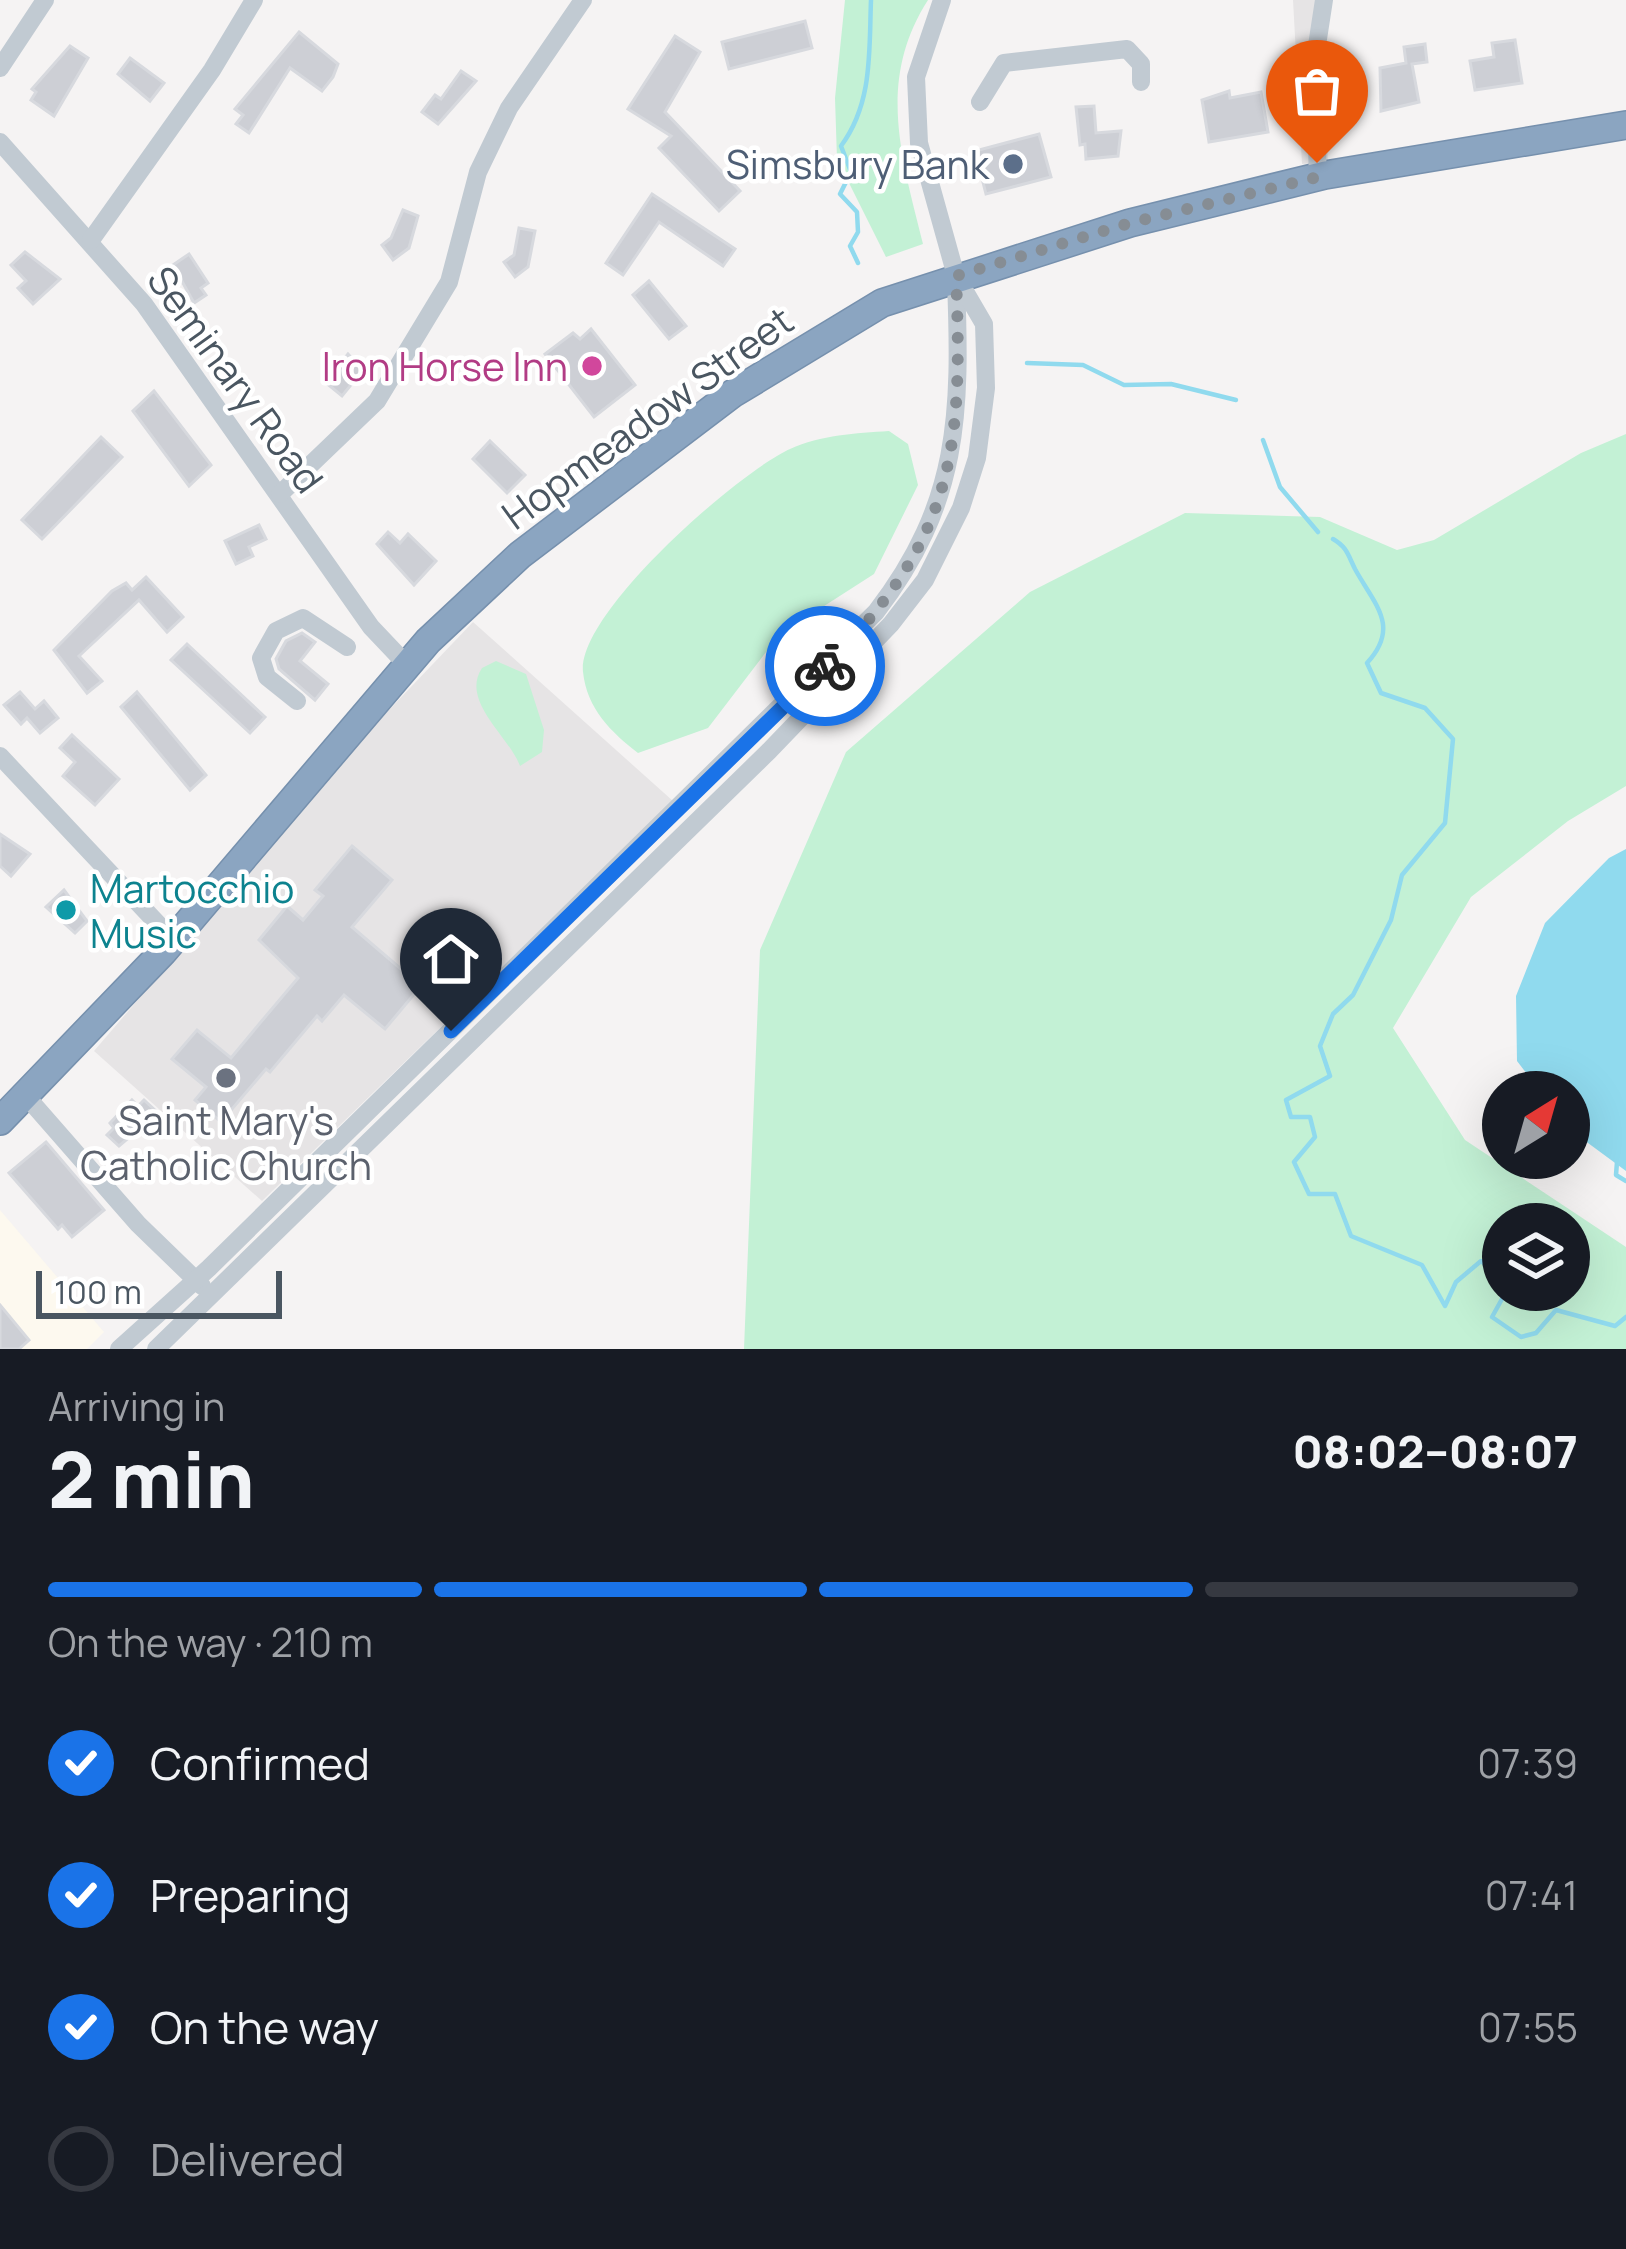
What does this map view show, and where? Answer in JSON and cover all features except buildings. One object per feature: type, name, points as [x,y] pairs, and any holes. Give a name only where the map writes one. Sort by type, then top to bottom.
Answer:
[{"type":"highway","name":"Hopmeadow Street","points":[[0,1120],[173,940],[406,665],[520,555],[732,394],[882,303],[1130,223],[1318,177],[1626,125]]},
{"type":"street","points":[[0,68],[45,0]]},
{"type":"street","points":[[91,240],[212,70],[254,0]]},
{"type":"street","points":[[280,494],[377,401],[449,282],[478,172],[508,108],[583,0]]},
{"type":"street","points":[[119,1349],[836,656],[908,570],[946,484],[961,389],[956,276],[919,143],[916,110],[922,48],[942,0]]},
{"type":"street","points":[[1318,177],[1314,65],[1324,0]]},
{"type":"street","points":[[980,101],[1004,63],[1055,53],[1127,49],[1141,64],[1141,82]]},
{"type":"street","name":"Seminary Road","points":[[0,142],[91,240],[194,370],[371,627],[406,665]]},
{"type":"street","points":[[156,1349],[769,752],[891,624],[925,580],[966,492],[986,388],[984,324],[956,276]]},
{"type":"street","points":[[297,700],[267,677],[261,658],[276,631],[303,618],[347,646]]},
{"type":"street","points":[[0,756],[173,940]]},
{"type":"street","points":[[26,1096],[138,1224],[211,1296]]},
{"type":"shaded area","points":[[1293,0],[1318,0],[1328,161],[1302,164]]},
{"type":"shaded area","points":[[473,622],[673,801],[262,1201],[94,1051],[367,733]]},
{"type":"shaded area","points":[[0,1210],[104,1332],[87,1349],[0,1349]]},
{"type":"green space","points":[[845,0],[928,0],[902,60],[898,90],[902,150],[923,244],[886,257],[837,159],[835,98]]},
{"type":"green space","points":[[889,431],[908,444],[918,485],[874,574],[779,635],[708,728],[638,753],[628,745],[595,708],[583,672],[588,646],[632,582],[701,514],[766,463],[814,441]]},
{"type":"green space","points":[[1626,434],[1626,786],[1568,821],[1471,897],[1393,1028],[1465,1140],[1482,1151],[1482,1179],[1524,1179],[1560,1203],[1482,1203],[1482,1311],[1590,1311],[1590,1223],[1626,1247],[1626,1349],[744,1349],[760,950],[846,752],[1030,592],[1185,513],[1320,517],[1397,550],[1434,540],[1581,453]]},
{"type":"green space","points":[[496,661],[526,674],[544,730],[542,752],[520,766],[477,693],[482,668]]},
{"type":"water","points":[[1626,849],[1626,1171],[1590,1144],[1590,1071],[1525,1071],[1517,1061],[1516,996],[1545,923],[1609,858]]},
{"type":"waterway","points":[[858,263],[850,246],[858,232],[857,212],[840,194],[851,172],[841,146],[864,94],[871,0]]},
{"type":"waterway","points":[[1027,363],[1083,365],[1124,385],[1171,384],[1236,400]]},
{"type":"waterway","points":[[1263,440],[1280,487],[1318,532]]},
{"type":"waterway","points":[[1333,539],[1347,552],[1381,615],[1382,638],[1367,663],[1381,693],[1425,708],[1453,739],[1445,823],[1402,875],[1391,920],[1353,995],[1333,1014],[1320,1046],[1330,1076],[1286,1100],[1291,1117],[1310,1117],[1315,1137],[1294,1162],[1309,1194],[1335,1194],[1351,1236],[1422,1265],[1445,1306],[1456,1282],[1482,1262]]},
{"type":"waterway","points":[[1617,1162],[1616,1175],[1626,1181]]},
{"type":"waterway","points":[[1495,1311],[1492,1317],[1521,1337],[1536,1333],[1555,1311]]},
{"type":"waterway","points":[[1560,1311],[1615,1326],[1626,1317]]},
{"type":"way so far","points":[[825,666],[908,570],[946,484],[961,389],[956,276],[1130,223],[1318,177],[1317,163]]},
{"type":"place","name":"Simsbury Bank","points":[[1013,164]]},
{"type":"place","name":"Iron Horse Inn","points":[[592,366]]},
{"type":"place","name":"Martocchio Music","points":[[66,910]]},
{"type":"place","name":"Saint Mary's Catholic Church","points":[[226,1078]]},
{"type":"route","points":[[451,1031],[825,666]]}]
